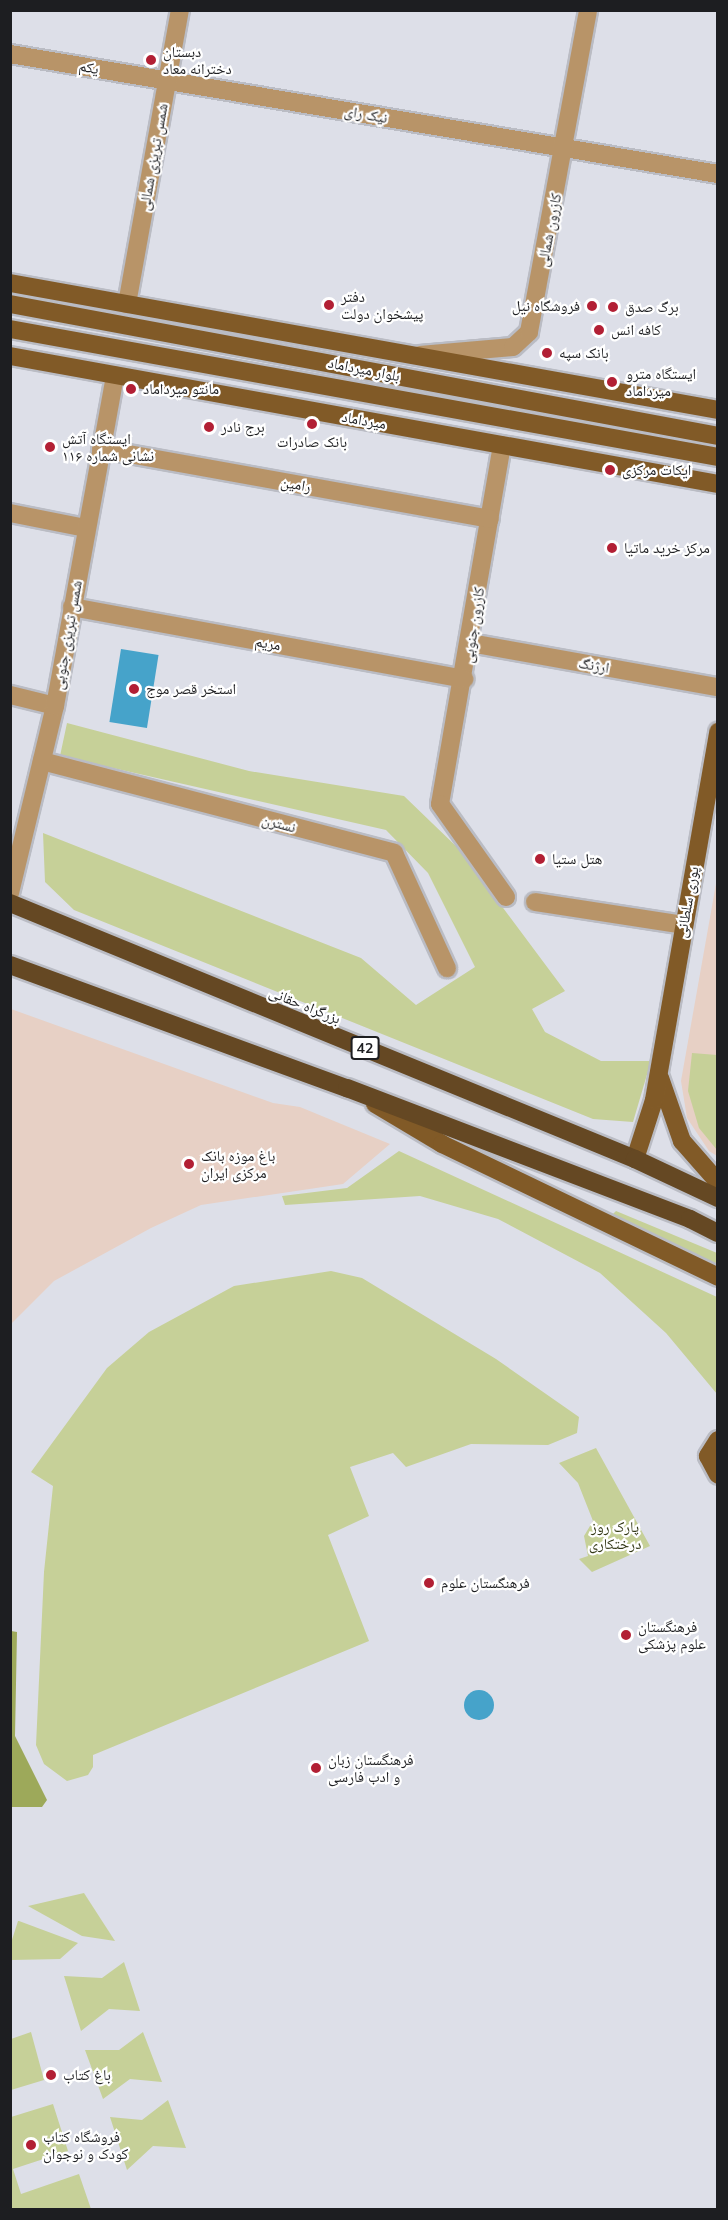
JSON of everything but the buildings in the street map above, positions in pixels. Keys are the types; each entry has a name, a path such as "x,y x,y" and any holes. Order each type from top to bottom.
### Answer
{"highway":[{"name":"بزرگراه حقانی","path":"10,903 635,1159 717,1198"},
{"path":"10,964 347,1088 690,1219 717,1233"}],"main road":[{"path":"10,283 717,410"},
{"name":"بلوار میرداماد","path":"10,304 717,436"},
{"path":"184,335 259,328"},
{"name":"بلوار میرداماد","path":"10,329 717,456"},
{"name":"میرداماد","path":"10,356 717,484"},
{"name":"پوری سلطانی","path":"635,1159 658,1073 717,732"},
{"path":"658,1073 682,1141 717,1182"},
{"path":"347,1088 442,1144 717,1277"},
{"path":"717,1440 708,1456 717,1475"}],"street":[{"name":"شمس تبریزی شمالی","path":"127,304 180,10"},
{"name":"کازرون شمالی","path":"417,356 513,347 523,340 532,320 565,148 588,10"},
{"name":"یکم","path":"10,54 167,81"},
{"name":"نیک رای","path":"167,81 717,174"},
{"name":"شمس تبریزی جنوبی","path":"10,893 55,706 115,375"},
{"name":"کازرون جنوبی","path":"502,445 464,679 440,804 506,897"},
{"name":"رامین","path":"101,449 490,519"},
{"path":"10,513 86,528"},
{"name":"مریم","path":"72,607 464,679"},
{"name":"ارژنگ","path":"470,643 717,687"},
{"path":"10,695 55,706"},
{"name":"نسترن","path":"42,761 394,853 447,968"},
{"path":"535,902 684,925"}],"shaded area":[{"path":"717,878 717,1156 709,1151 687,1118 681,1081"},
{"name":"باغ موزه بانک مرکزی ایران","path":"11,1009 273,1103 300,1107 390,1144 343,1184 201,1205 151,1228 54,1281 11,1324"}],"green space":[{"path":"67,723 249,771 404,796 460,850 565,991 532,1009 545,1032 601,1061 651,1061 633,1122 593,1119 74,910 45,882 43,833 361,958 416,1005 475,967 428,873 386,830 60,756"},
{"path":"692,1053 717,1055 717,1150 699,1128 688,1091"},
{"path":"399,1151 717,1297 717,1394 666,1333 600,1273 498,1219 420,1196 285,1205 282,1196 347,1188"},
{"path":"616,1211 717,1253 717,1264 609,1218"},
{"path":"331,1271 362,1278 496,1359 579,1417 577,1433 548,1445 471,1444 406,1467 393,1453 350,1467 369,1516 328,1535 369,1641 93,1755 93,1767 88,1775 67,1781 44,1764 36,1745 44,1572 53,1486 31,1472 107,1368 149,1332 234,1286"},
{"name":"پارک روز درختکاری","path":"596,1448 650,1546 592,1572 579,1559 588,1556 584,1536 593,1521 578,1483 559,1463"},
{"path":"11,1631 17,1632 15,1736 47,1800 42,1807 11,1807"},
{"path":"84,1893 115,1941 82,1936 28,1906"},
{"path":"18,1921 78,1943 60,1959 11,1960 11,1943"},
{"path":"124,1962 140,2011 109,2009 81,2031 64,1976 102,1978"},
{"path":"31,2032 44,2080 11,2090 11,2039"},
{"path":"143,2032 162,2082 130,2079 103,2099 85,2050 119,2050"},
{"path":"168,2100 186,2148 153,2146 127,2170 110,2117 142,2120"},
{"path":"53,2104 68,2151 13,2169 21,2194 79,2174 91,2209 11,2209 11,2117"}],"water":[{"name":"استخر قصر موج","path":"121,649 159,655 147,728 109,722"},
{"path":"479,1690 490,1694 494,1705 490,1716 479,1720 468,1716 464,1705 468,1694"}],"place":[{"name":"دبستان دخترانه معاد","path":"151,60"},
{"name":"دفتر پیشخوان دولت","path":"329,305"},
{"name":"فروشگاه نیل","path":"592,306"},
{"name":"برگ صدق","path":"613,307"},
{"name":"کافه انس","path":"599,330"},
{"name":"بانک سپه","path":"547,353"},
{"name":"ایستگاه مترو میرداماد","path":"612,382"},
{"name":"مانتو میرداماد","path":"131,389"},
{"name":"بانک صادرات","path":"312,424"},
{"name":"برج نادر","path":"209,427"},
{"name":"ایستگاه آتش نشانی شماره ۱۱۶","path":"50,447"},
{"name":"ایکات مرکزی","path":"610,470"},
{"name":"مرکز خرید ماتیا","path":"612,548"},
{"name":"استخر قصر موج","path":"134,689"},
{"name":"هتل ستیا","path":"540,859"},
{"name":"باغ موزه بانک مرکزی ایران","path":"189,1164"},
{"name":"فرهنگستان علوم","path":"429,1583"},
{"name":"فرهنگستان علوم پزشکی","path":"626,1635"},
{"name":"فرهنگستان زبان و ادب فارسی","path":"316,1768"},
{"name":"باغ کتاب","path":"51,2075"},
{"name":"فروشگاه کتاب کودک و نوجوان","path":"31,2145"}]}
